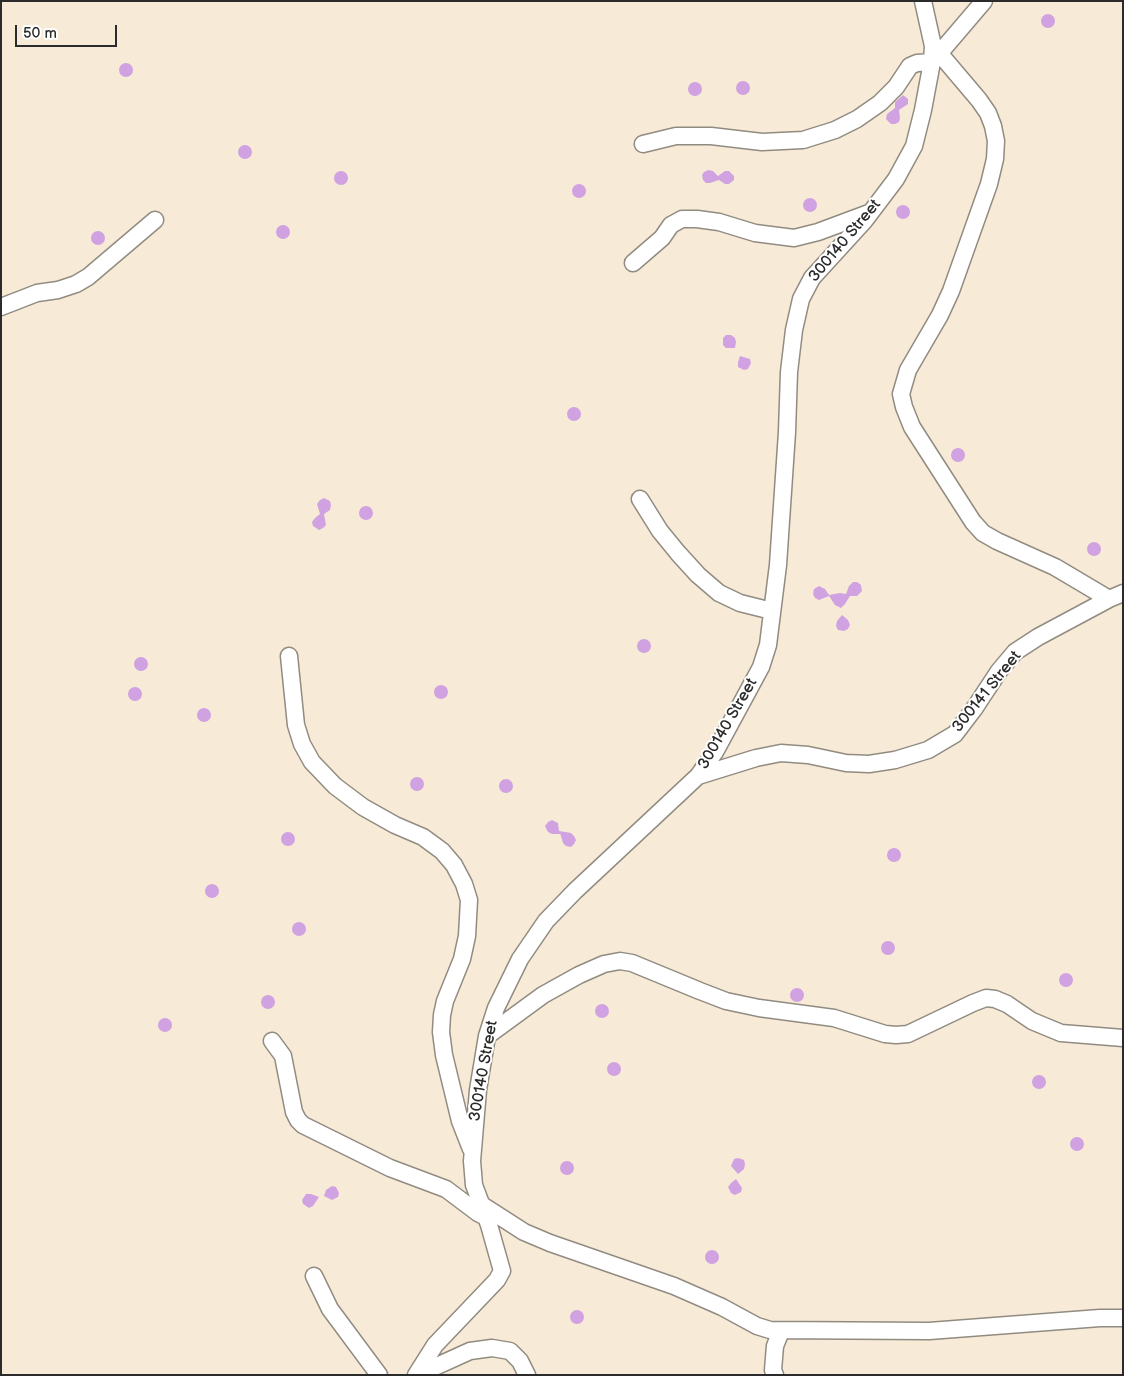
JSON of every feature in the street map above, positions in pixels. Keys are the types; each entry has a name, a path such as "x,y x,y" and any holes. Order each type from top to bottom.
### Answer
{"street":[{"name":"300140 Street","path":"417,1375 436,1345 497,1280 502,1271 474,1185 472,1153 478,1090 487,1036 496,1008 520,959 546,921 575,891 698,776 715,752 761,666 768,646 779,555 789,372 794,330 801,299 812,278 871,212 896,179 914,146 936,58 923,1"},
{"path":"643,144 676,136 711,136 762,142 804,140 835,130 857,119 880,103 896,87 910,66 936,58 984,1"},
{"path":"936,58 979,100 988,113 996,141 995,159 989,184 951,292 908,370 901,394 904,407 912,427 973,522 983,532 997,541 1116,596"},
{"path":"633,263 653,247 671,225 682,218 697,218 719,222 755,234 794,238 818,232 871,212"},
{"path":"1,306 37,293 58,290 76,284 88,277 155,220"},
{"path":"640,499 660,531 678,553 698,575 719,593 740,603 772,611"},
{"name":"300141 Street","path":"698,776 756,758 781,753 808,755 846,763 869,764 895,760 928,750 955,734 1015,652 1038,637 1116,596"},
{"path":"289,656 296,725 302,744 312,762 335,786 363,807 395,825 424,837 442,851 454,865 464,884 469,900 467,936 462,959 445,1001 441,1032 444,1055 460,1121 472,1153"},
{"path":"487,1036 543,995 579,975 604,964 620,961 726,1000 760,1008 834,1018 896,1036 908,1034 986,998 995,999 1007,1004 1032,1021 1061,1033 1123,1038"},
{"path":"272,1041 283,1056 294,1112 303,1125 390,1168 446,1188 478,1213 484,1211 550,1243 674,1286 722,1307 757,1326 781,1331 929,1331 1100,1318 1123,1318"},
{"path":"314,1276 330,1309 379,1375"},
{"path":"775,1375 773,1370 775,1346 781,1331"},
{"path":"417,1375 470,1351 492,1348 510,1352 520,1361 527,1375"}],"building":[{"path":"1048,14 1053,16 1055,21 1053,26 1048,28 1043,26 1041,21 1043,16"},
{"path":"126,63 131,65 133,70 131,75 126,77 121,75 119,70 121,65"},
{"path":"743,81 748,83 750,88 748,93 743,95 738,93 736,88 738,83"},
{"path":"695,82 700,84 702,89 700,94 695,96 690,94 688,89 690,84"},
{"path":"903,95 908,99 908,104 899,110 899,122 891,124 886,119 887,114 895,108 895,102"},
{"path":"245,145 250,147 252,152 250,157 245,159 240,157 238,152 240,147"},
{"path":"708,170 713,171 718,176 725,171 729,171 734,176 734,180 729,184 719,180 706,183 702,175"},
{"path":"341,171 346,173 348,178 346,183 341,185 336,183 334,178 336,173"},
{"path":"579,184 584,186 586,191 584,196 579,198 574,196 572,191 574,186"},
{"path":"810,198 815,200 817,205 815,210 810,212 805,210 803,205 805,200"},
{"path":"903,205 908,207 910,212 908,217 903,219 898,217 896,212 898,207"},
{"path":"283,225 288,227 290,232 288,237 283,239 278,237 276,232 278,227"},
{"path":"98,231 103,233 105,238 103,243 98,245 93,243 91,238 93,233"},
{"path":"726,335 731,335 735,338 735,348 726,348 723,345 723,338"},
{"path":"740,356 750,359 751,363 748,369 744,370 738,367"},
{"path":"574,407 579,409 581,414 579,419 574,421 569,419 567,414 569,409"},
{"path":"958,448 963,450 965,455 963,460 958,462 953,460 951,455 953,450"},
{"path":"324,498 330,501 331,505 330,510 324,514 326,525 319,530 313,526 312,522 320,514 317,504"},
{"path":"366,506 371,508 373,513 371,518 366,520 361,518 359,513 361,508"},
{"path":"1094,542 1099,544 1101,549 1099,554 1094,556 1089,554 1087,549 1089,544"},
{"path":"853,582 861,585 862,591 857,596 850,596 841,608 835,605 829,596 819,600 813,594 814,589 819,586 825,589 829,595 846,594"},
{"path":"842,615 848,620 850,625 844,631 838,630 836,626 837,621"},
{"path":"644,639 649,641 651,646 649,651 644,653 639,651 637,646 639,641"},
{"path":"141,657 146,659 148,664 146,669 141,671 136,669 134,664 136,659"},
{"path":"441,685 446,687 448,692 446,697 441,699 436,697 434,692 436,687"},
{"path":"135,687 140,689 142,694 140,699 135,701 130,699 128,694 130,689"},
{"path":"204,708 209,710 211,715 209,720 204,722 199,720 197,715 199,710"},
{"path":"417,777 422,779 424,784 422,789 417,791 412,789 410,784 412,779"},
{"path":"506,779 511,781 513,786 511,791 506,793 501,791 499,786 501,781"},
{"path":"552,820 558,823 559,831 571,833 574,836 576,840 571,847 563,843 560,833 552,834 548,832 545,826"},
{"path":"288,832 293,834 295,839 293,844 288,846 283,844 281,839 283,834"},
{"path":"894,848 899,850 901,855 899,860 894,862 889,860 887,855 889,850"},
{"path":"212,884 217,886 219,891 217,896 212,898 207,896 205,891 207,886"},
{"path":"299,922 304,924 306,929 304,934 299,936 294,934 292,929 294,924"},
{"path":"888,941 893,943 895,948 893,953 888,955 883,953 881,948 883,943"},
{"path":"1066,973 1071,975 1073,980 1071,985 1066,987 1061,985 1059,980 1061,975"},
{"path":"797,988 802,990 804,995 802,1000 797,1002 792,1000 790,995 792,990"},
{"path":"268,995 273,997 275,1002 273,1007 268,1009 263,1007 261,1002 263,997"},
{"path":"602,1004 607,1006 609,1011 607,1016 602,1018 597,1016 595,1011 597,1006"},
{"path":"165,1018 170,1020 172,1025 170,1030 165,1032 160,1030 158,1025 160,1020"},
{"path":"614,1062 619,1064 621,1069 619,1074 614,1076 609,1074 607,1069 609,1064"},
{"path":"1039,1075 1044,1077 1046,1082 1044,1087 1039,1089 1034,1087 1032,1082 1034,1077"},
{"path":"1077,1137 1082,1139 1084,1144 1082,1149 1077,1151 1072,1149 1070,1144 1072,1139"},
{"path":"734,1159 744,1160 745,1164 744,1169 738,1174 731,1166"},
{"path":"567,1161 572,1163 574,1168 572,1173 567,1175 562,1173 560,1168 562,1163"},
{"path":"736,1179 742,1188 741,1192 735,1195 731,1193 728,1187"},
{"path":"332,1186 336,1187 339,1193 338,1197 332,1200 324,1196 326,1190"},
{"path":"306,1194 319,1197 313,1206 309,1208 303,1204 302,1200"},
{"path":"712,1250 717,1252 719,1257 717,1262 712,1264 707,1262 705,1257 707,1252"},
{"path":"577,1310 582,1312 584,1317 582,1322 577,1324 572,1322 570,1317 572,1312"}]}
